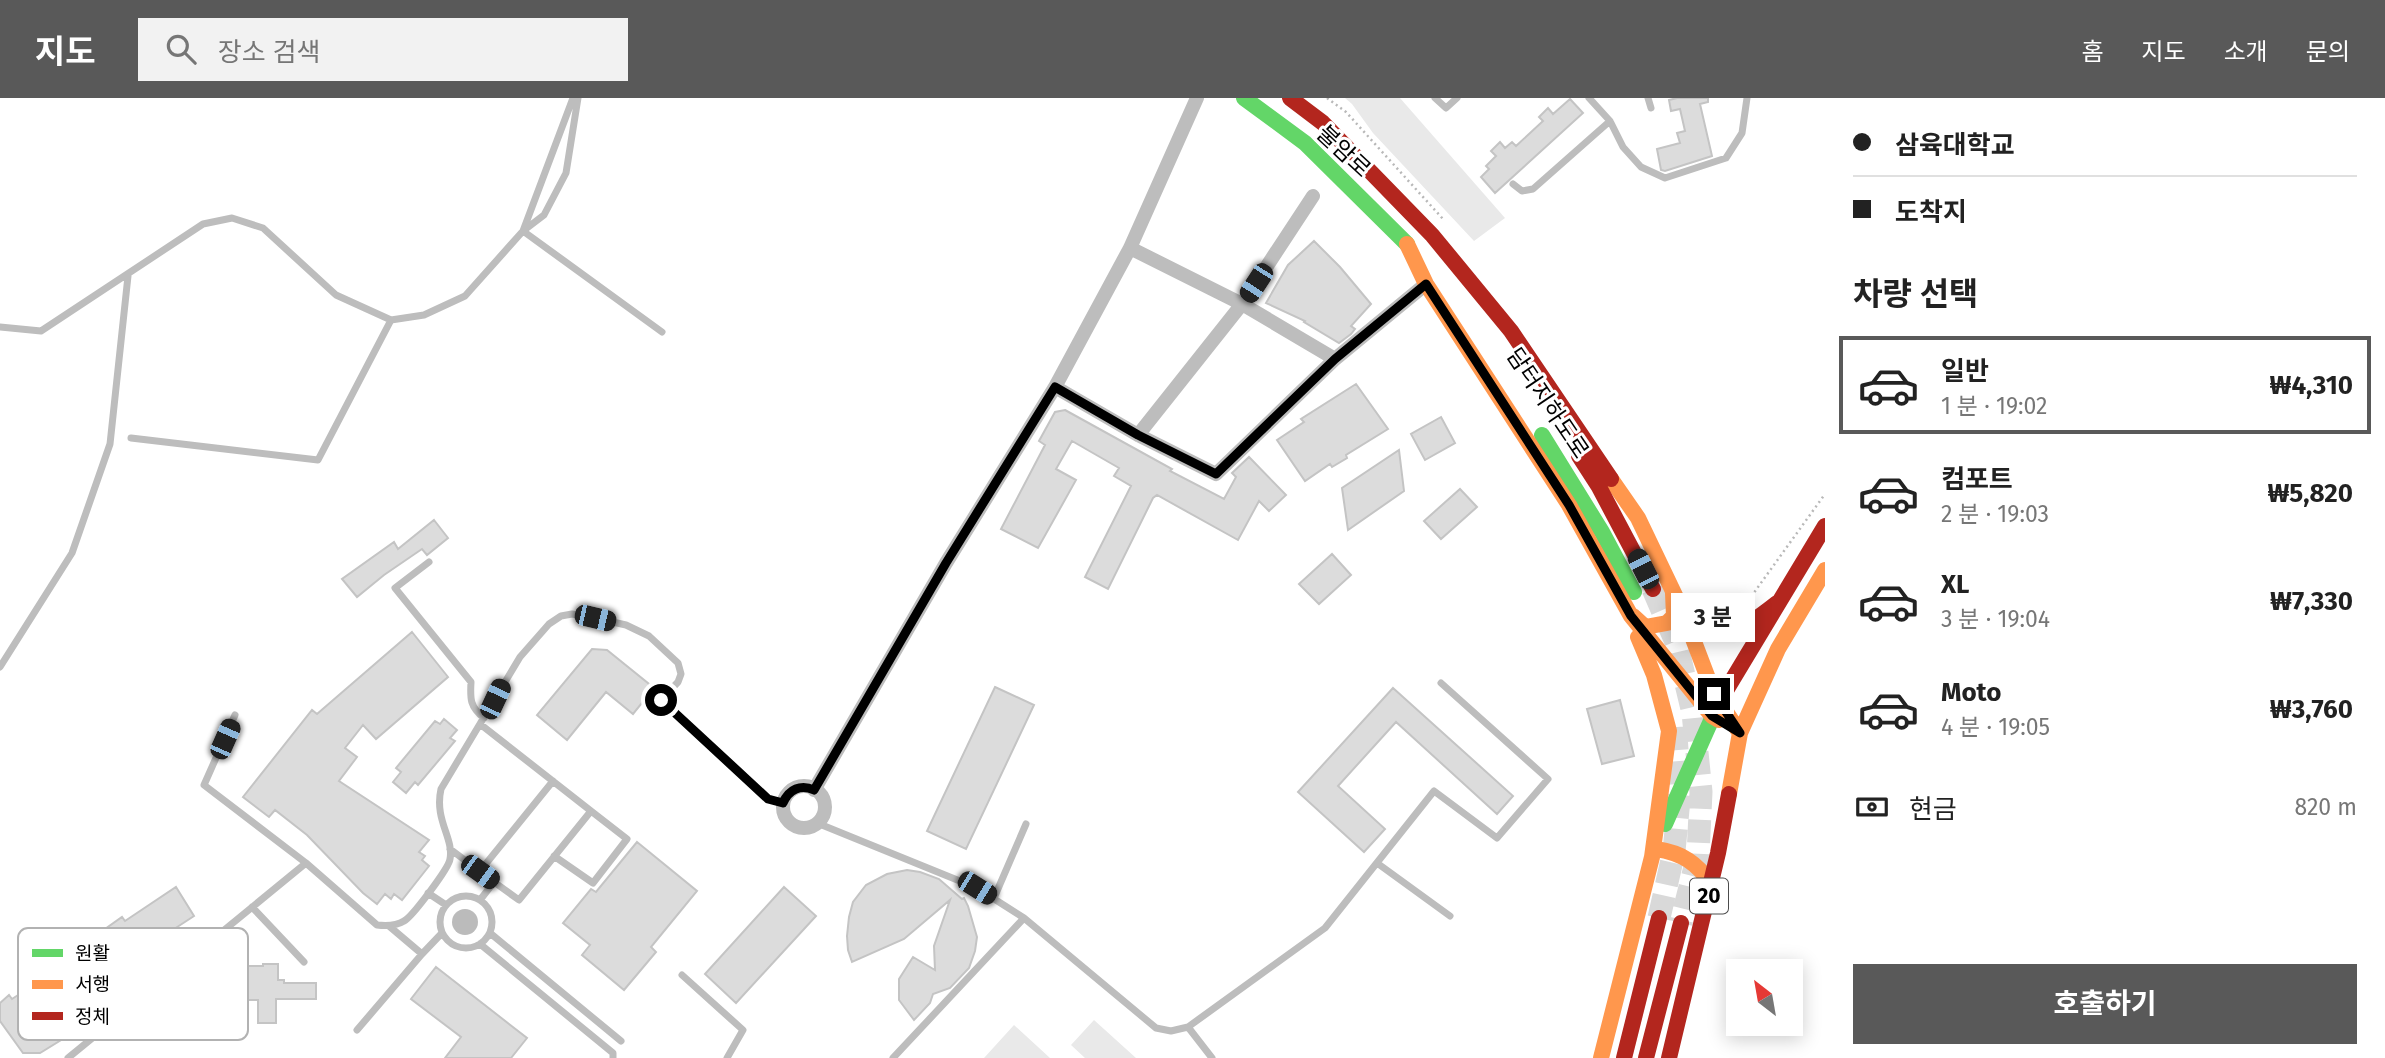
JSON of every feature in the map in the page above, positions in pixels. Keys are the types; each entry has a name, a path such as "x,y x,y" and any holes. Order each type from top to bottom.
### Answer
{"main road":[{"name":"불암로","path":"1244,98 1305,144 1407,244"},
{"name":"불암로","path":"1290,98 1323,123 1432,235"},
{"path":"1432,235 1511,331 1638,518 1672,585 1716,709"},
{"name":"담터지하도로","path":"1432,235 1599,487 1653,589"},
{"path":"1407,244 1426,284 1629,598 1669,731 1654,853"},
{"name":"담터지하도로","path":"1407,244 1444,289 1576,487 1616,555 1629,598"},
{"path":"1601,1058 1654,853 1667,816 1716,709 1825,526"},
{"path":"1629,598 1631,616 1647,637 1740,733 1756,691 1795,616 1825,570"},
{"path":"1629,598 1634,618 1645,627 1662,627 1673,619 1676,610 1672,585"},
{"path":"1682,610 1703,628 1720,632 1753,622 1777,603"},
{"name":"20","path":"1669,1058 1712,884 1740,733"},
{"path":"1654,853 1678,852 1693,859 1712,884"},
{"name":"20","path":"1625,1058 1658,918"},
{"name":"20","path":"1646,1058 1681,923"}],"street":[{"path":"814,790 946,563 1055,387 1130,248 1197,98"},
{"path":"1138,435 1242,304 1313,196"},
{"path":"1130,248 1242,304 1335,359"},
{"path":"1055,387 1138,435 1216,474 1335,359 1426,284"},
{"path":"795,788 814,790 819,794 824,806 821,818 806,828 793,825 785,816 783,803 786,797 795,788"}],"lane":[{"path":"523,231 576,98"},
{"path":"0,327 41,331 203,224 232,218 262,228 336,295 391,320 424,315 465,296 523,231 544,215 566,173 576,98"},
{"path":"1435,98 1446,108 1457,98"},
{"path":"1589,98 1610,121 1623,147 1641,167 1665,178 1726,158 1742,133 1747,98"},
{"path":"1648,98 1651,108"},
{"path":"1513,184 1522,191 1533,189 1610,121"},
{"path":"523,231 662,332"},
{"path":"0,667 72,553 110,444 128,276"},
{"path":"131,438 318,460 391,320"},
{"path":"429,562 395,588 471,681 470,703 473,709 482,721 553,782 627,839 593,883 554,856"},
{"path":"235,715 204,785 306,863 377,925 389,926 405,921 445,871 450,860 450,849 440,818 438,803 441,789 520,657 549,624 561,616 572,614 626,625 649,636 678,663 681,674 678,682 661,700 768,799 783,803"},
{"path":"817,823 977,888 1024,918 1156,1028 1171,1031 1188,1027 1325,928 1434,791 1497,838 1548,779 1441,683"},
{"path":"480,872 553,782"},
{"path":"450,849 519,900 591,811"},
{"path":"994,898 1026,824"},
{"path":"226,928 306,863"},
{"path":"1377,863 1450,916"},
{"path":"480,900 494,881"},
{"path":"428,893 446,905"},
{"path":"465,896 480,900 492,918 490,933 480,944 458,947 442,933 440,918 446,905 451,900 465,896"},
{"path":"252,907 304,962"},
{"path":"893,1058 1024,918"},
{"path":"389,926 422,954"},
{"path":"357,1030 442,933"},
{"path":"490,933 621,1041"},
{"path":"480,944 613,1055"},
{"path":"682,975 743,1030 727,1058"},
{"path":"1188,1027 1212,1058"},
{"path":"68,1058 90,1040"}],"path":[{"path":"1327,98 1346,111 1445,222"},
{"path":"1746,603 1825,494"}],"shaded area":[{"path":"1345,98 1400,98 1505,218 1474,241 1373,133"},
{"path":"465,909 474,913 478,922 474,931 465,935 456,931 452,922 456,913"},
{"path":"1094,1020 1136,1058 1085,1058 1071,1045"},
{"path":"1014,1025 1050,1058 984,1058"}],"building":[{"path":"1708,98 1708,102 1700,104 1712,156 1665,171 1661,170 1657,149 1680,143 1677,133 1685,131 1680,109 1671,111 1669,100"},
{"path":"1570,99 1583,113 1495,193 1481,177 1489,169 1486,166 1496,156 1491,151 1500,142 1505,148 1512,142 1516,146 1543,121 1539,117 1548,108 1553,114"},
{"path":"1314,241 1371,304 1351,326 1355,329 1351,334 1339,343 1305,321 1266,303 1288,265"},
{"path":"1356,384 1388,429 1346,455 1347,458 1332,467 1330,464 1305,481 1277,440 1304,422 1301,419"},
{"path":"1065,410 1224,499 1236,477 1232,473 1249,457 1286,495 1269,511 1259,501 1238,540 1157,495 1153,498 1108,589 1085,577 1131,486 1114,476 1119,468 1072,441 1056,469 1076,480 1038,548 1001,529 1045,445 1039,441 1055,412"},
{"path":"1441,417 1455,443 1425,460 1411,434"},
{"path":"1399,450 1404,491 1348,530 1342,488"},
{"path":"1460,489 1477,507 1441,539 1424,521"},
{"path":"434,520 448,538 427,555 422,549 357,597 342,579 394,542 398,549"},
{"path":"1332,554 1351,575 1319,604 1299,584"},
{"path":"412,632 448,677 376,739 363,725 345,748 357,757 339,781 429,840 419,852 425,856 422,860 429,866 402,900 394,894 391,899 385,894 377,904 307,835 275,810 269,817 243,797 312,710 317,714"},
{"path":"592,649 607,650 654,688 633,714 606,692 567,740 537,715"},
{"path":"995,687 1034,705 966,849 927,831"},
{"path":"1393,688 1513,796 1497,814 1396,722 1338,786 1385,829 1364,852 1298,792"},
{"path":"1620,700 1634,756 1602,764 1587,709"},
{"path":"444,719 457,730 450,738 455,741 418,785 415,782 406,793 393,782 401,772 396,768 435,721 440,724"},
{"path":"637,842 697,891 651,947 656,952 624,990 582,955 590,945 563,923 591,889 596,892"},
{"path":"907,870 939,879 964,898 977,937 969,968 950,988 933,994 930,1003 914,1020 899,1000 899,979 913,957 935,970 934,946 950,900 904,939 852,962 847,936 853,902 866,885 887,874"},
{"path":"176,887 194,916 176,928 106,928 122,917 125,921"},
{"path":"784,887 816,916 736,1003 705,974"},
{"path":"278,964 278,980 284,980 284,983 316,983 316,999 276,999 276,1023 258,1023 258,1000 248,1000 248,966"},
{"path":"436,967 527,1038 511,1058 445,1058 461,1037 411,999"},
{"path":"9,995 12,999 18,995 18,1040 61,1040 40,1053 23,1053 0,1021 0,1003"}],"tunnel":[{"path":"1653,589 1676,642 1693,713 1701,792 1698,855 1681,923"},
{"path":"1659,918 1674,851 1680,789 1675,723"}],"traffic: fast":[{"path":"1244,98 1305,143 1407,244"},
{"path":"1542,435 1602,532 1634,592"},
{"path":"1665,824 1718,705"}],"traffic: slow":[{"path":"1407,244 1426,284 1569,505 1631,616 1712,716 1719,720"},
{"path":"1611,479 1638,518 1682,610 1714,694 1740,733 1729,794"},
{"path":"1740,733 1778,649 1825,570"},
{"path":"1633,616 1645,627 1667,623 1674,616 1673,593"},
{"path":"1601,1058 1652,857 1669,731 1654,675 1638,637"},
{"path":"1656,849 1688,860 1712,884"}],"traffic: jam":[{"path":"1290,98 1323,123 1432,235"},
{"path":"1432,235 1511,331 1611,479"},
{"path":"1579,456 1599,487 1653,589"},
{"path":"1719,702 1825,526"},
{"path":"1684,611 1697,622 1720,631 1742,627 1777,603"},
{"path":"1669,1058 1718,853 1729,794"},
{"path":"1624,1058 1659,918"},
{"path":"1646,1058 1681,923"}],"route":[{"path":"661,700 768,799 783,803 795,788 808,787 814,790 946,563 1055,387 1138,435 1216,474 1335,359 1426,284 1569,505 1631,616 1712,716 1740,733 1714,694"}]}
